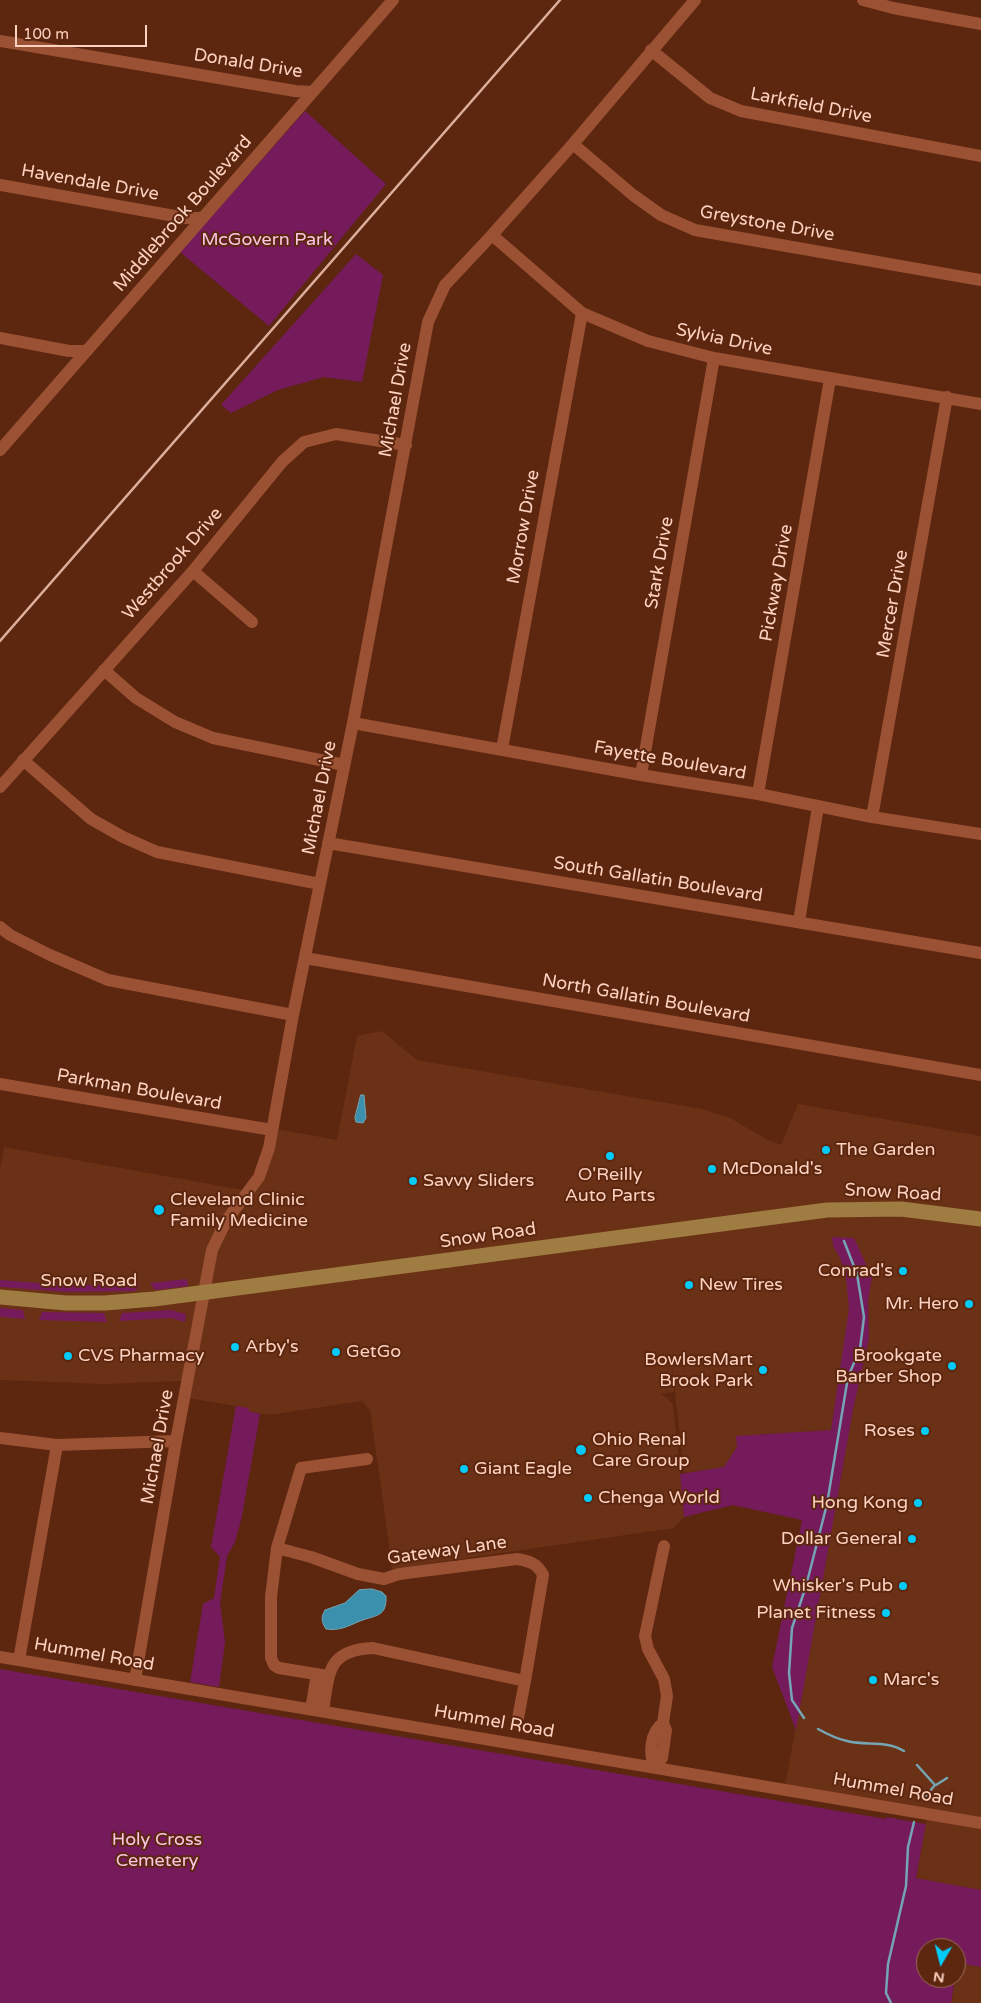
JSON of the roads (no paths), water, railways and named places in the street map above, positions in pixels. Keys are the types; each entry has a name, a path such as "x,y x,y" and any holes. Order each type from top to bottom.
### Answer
{"main road":[{"name":"Snow Road","path":"0,1297 66,1303 105,1303 204,1293 827,1210 901,1209 981,1219"}],"street":[{"name":"Middlebrook Boulevard","path":"0,450 393,0"},
{"name":"Michael Drive","path":"135,1680 176,1441 212,1250 226,1221 259,1177 267,1156 293,1015 353,723 428,322 445,285 572,144 695,0"},
{"path":"864,0 894,4 981,24"},
{"name":"Donald Drive","path":"0,41 295,91 312,92"},
{"name":"Larkfield Drive","path":"651,50 710,98 741,112 981,156"},
{"name":"Greystone Drive","path":"572,144 661,215 695,230 981,280"},
{"name":"Havendale Drive","path":"0,185 186,218 203,218"},
{"name":"Sylvia Drive","path":"492,235 582,313 648,341 714,358 981,404"},
{"name":"Morrow Drive","path":"502,748 582,313"},
{"path":"0,338 69,351 86,352"},
{"name":"Stark Drive","path":"641,775 714,358"},
{"name":"Pickway Drive","path":"758,794 830,379"},
{"name":"Mercer Drive","path":"872,817 947,398"},
{"name":"Westbrook Drive","path":"0,787 193,571 282,462 304,442 336,434 406,445"},
{"path":"193,571 252,622"},
{"path":"104,670 136,698 175,722 213,738 344,765"},
{"name":"Fayette Boulevard","path":"353,723 758,794 872,817 981,834"},
{"path":"23,760 91,819 123,837 156,852 320,884"},
{"path":"799,921 818,807"},
{"name":"South Gallatin Boulevard","path":"328,843 981,953"},
{"path":"0,927 10,935 42,951 108,980 293,1015"},
{"name":"North Gallatin Boulevard","path":"305,958 981,1075"},
{"name":"Parkman Boulevard","path":"0,1084 272,1130"},
{"path":"0,1438 56,1446 176,1441"},
{"path":"19,1660 56,1446"},
{"path":"323,1675 279,1668 274,1665 270,1658 271,1597 277,1548 302,1468 367,1459"},
{"path":"654,1767 650,1756 656,1728 663,1723 667,1704 666,1687 661,1671 648,1649 645,1636 664,1546"},
{"name":"Gateway Lane","path":"277,1548 311,1557 358,1574 384,1579 399,1574 517,1558 532,1562 539,1568 542,1575 518,1718"},
{"path":"317,1710 323,1675 338,1658 358,1649 373,1648 525,1681"},
{"name":"Hummel Road","path":"0,1657 981,1823"}],"water":[{"path":"361,1095 364,1095 366,1118 363,1123 356,1122 355,1118"},
{"path":"372,1589 382,1592 386,1596 385,1608 382,1612 344,1628 326,1629 322,1619 325,1610 345,1603 359,1590"}],"waterway":[{"path":"804,1718 792,1700 789,1673 792,1628 806,1586 827,1504 848,1377 860,1349 864,1317 857,1274 844,1241"},
{"path":"818,1729 843,1740 884,1744 904,1751"},
{"path":"917,1765 935,1785 923,1799"},
{"path":"936,1785 947,1778"},
{"path":"891,2003 886,1993 888,1964 906,1886 908,1847 914,1822"}],"railway":[{"path":"0,641 560,0"}],"place":[{"name":"The Garden","path":"826,1150"},
{"name":"O'Reilly Auto Parts","path":"610,1156"},
{"name":"McDonald's","path":"712,1169"},
{"name":"Savvy Sliders","path":"413,1181"},
{"name":"Cleveland Clinic Family Medicine","path":"159,1210"},
{"name":"Conrad's","path":"903,1271"},
{"name":"New Tires","path":"689,1285"},
{"name":"Mr. Hero","path":"969,1304"},
{"name":"Arby's","path":"235,1347"},
{"name":"GetGo","path":"336,1352"},
{"name":"CVS Pharmacy","path":"68,1356"},
{"name":"Brookgate Barber Shop","path":"952,1366"},
{"name":"BowlersMart Brook Park","path":"763,1370"},
{"name":"Roses","path":"925,1431"},
{"name":"Ohio Renal Care Group","path":"581,1450"},
{"name":"Giant Eagle","path":"464,1469"},
{"name":"Chenga World","path":"588,1498"},
{"name":"Hong Kong","path":"918,1503"},
{"name":"Dollar General","path":"912,1539"},
{"name":"Whisker's Pub","path":"903,1586"},
{"name":"Planet Fitness","path":"886,1613"},
{"name":"Marc's","path":"873,1680"}],"park label":[{"name":"McGovern Park","path":"267,240"},
{"name":"Holy Cross Cemetery","path":"157,1850"}]}
